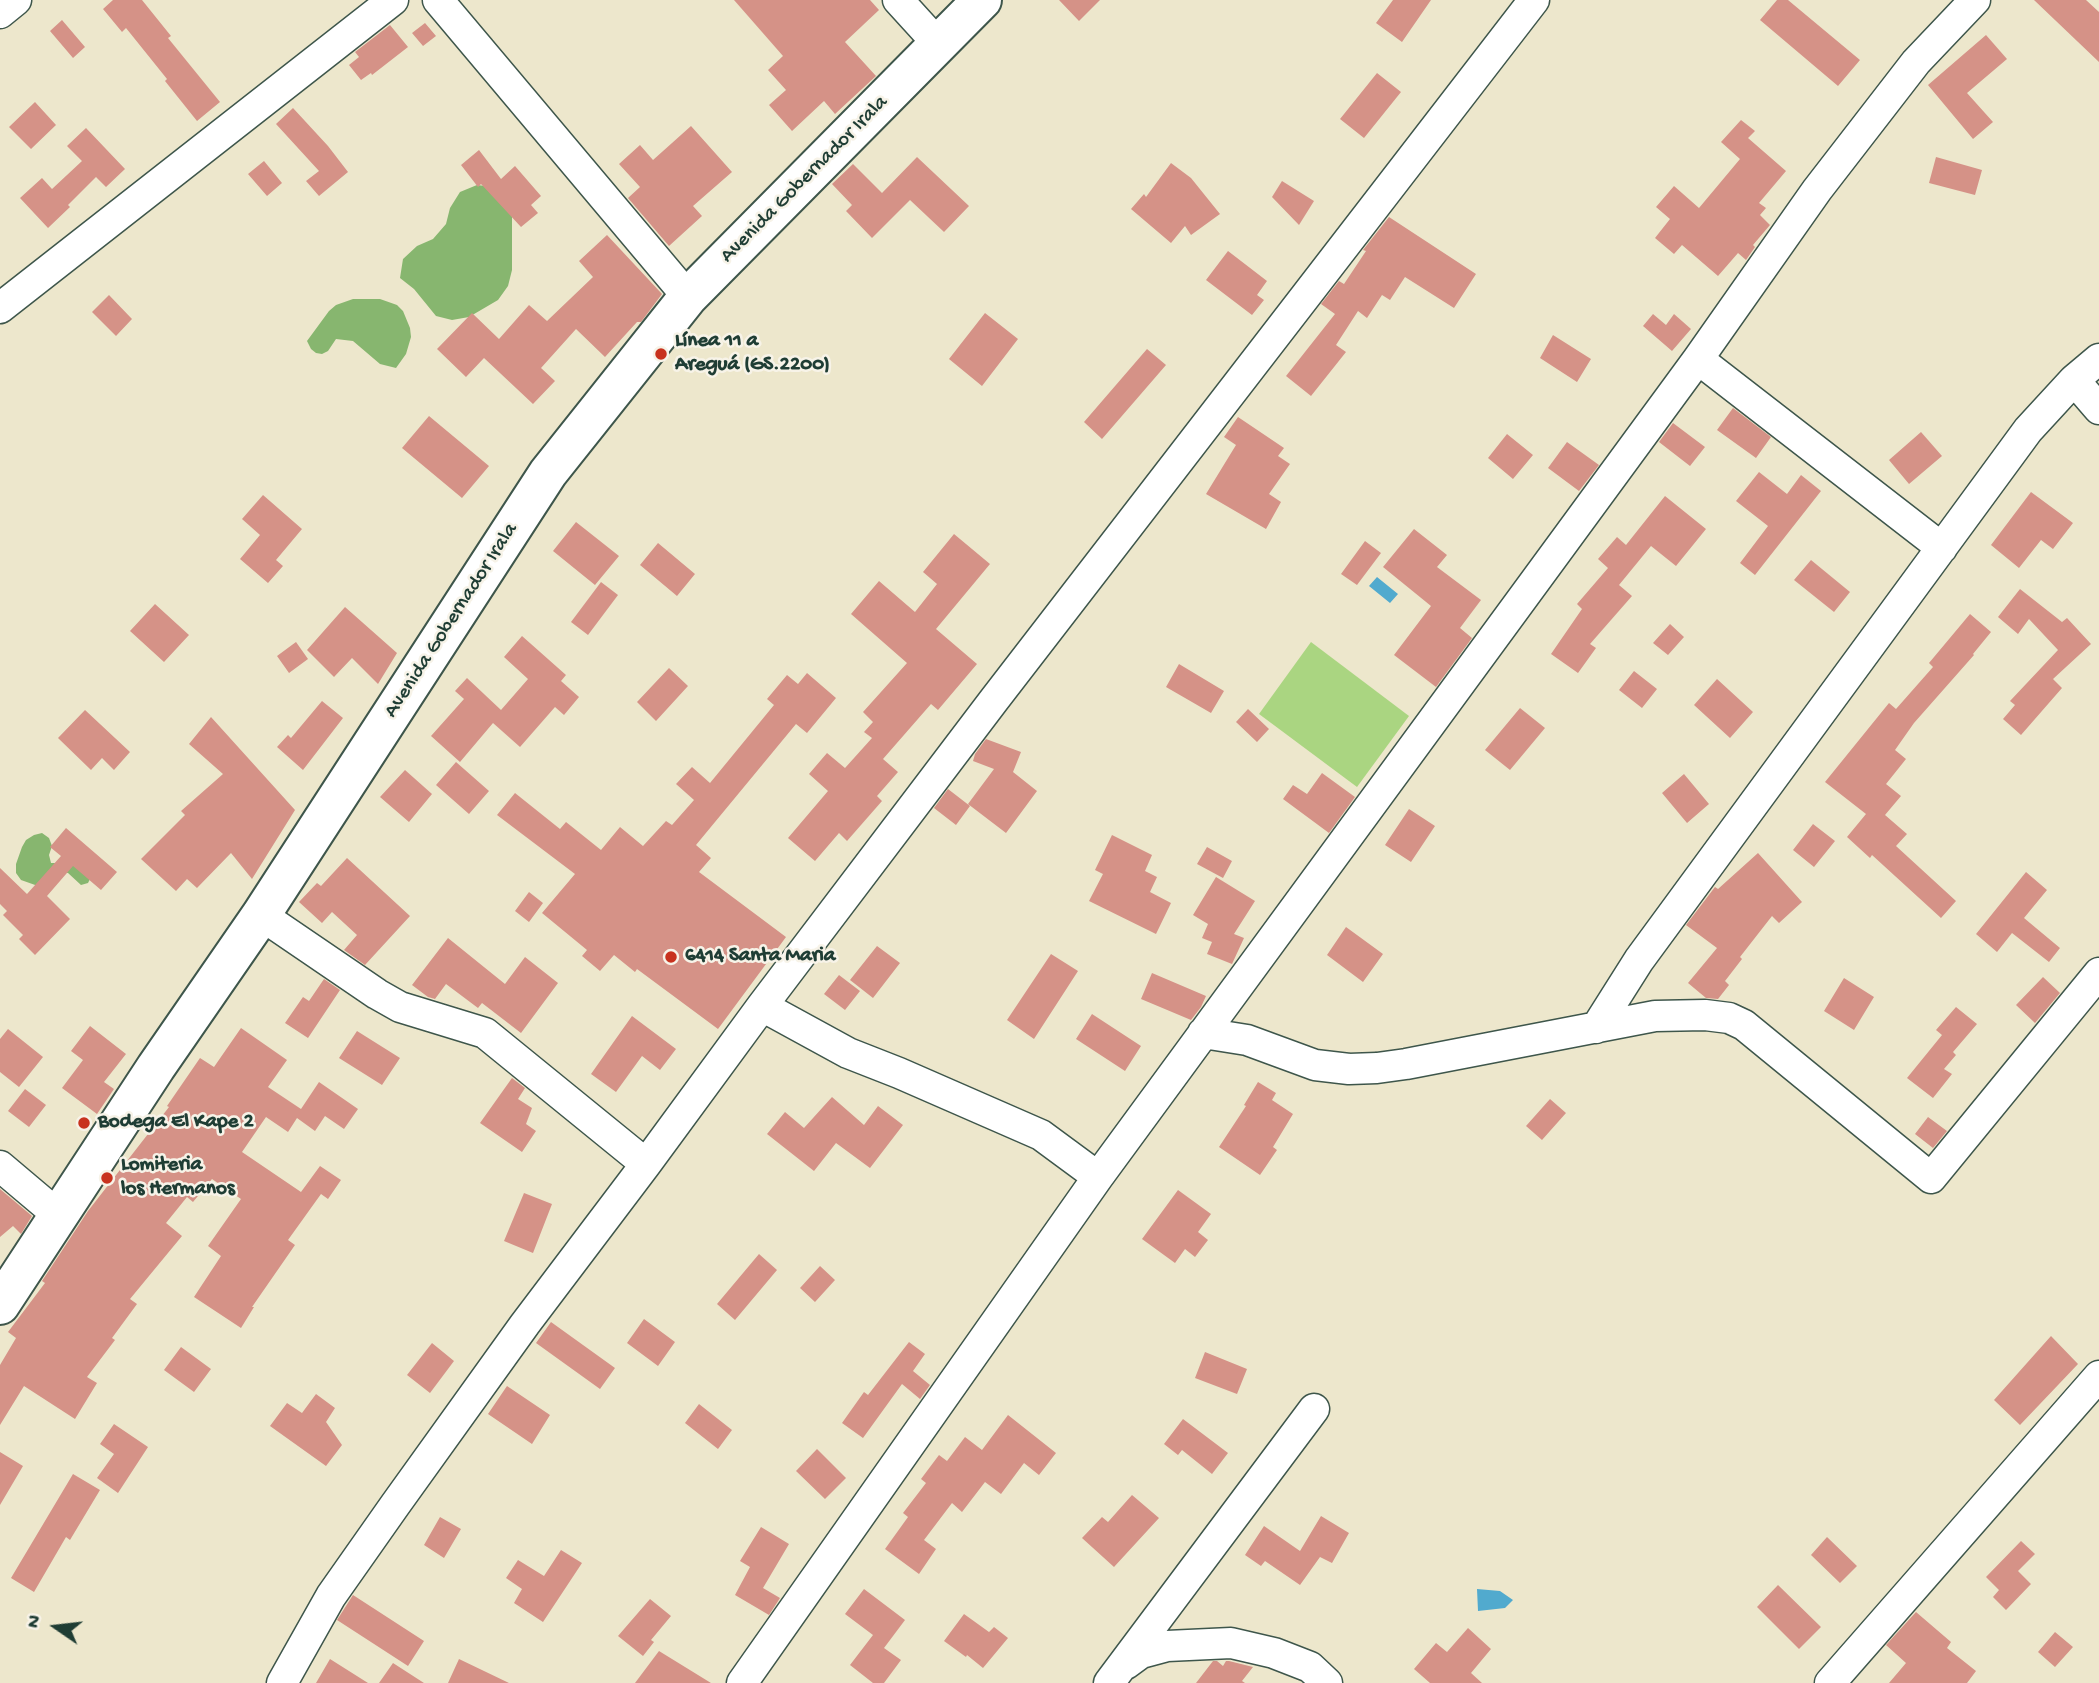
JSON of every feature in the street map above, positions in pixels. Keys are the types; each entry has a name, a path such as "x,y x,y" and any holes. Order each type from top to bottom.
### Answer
{"main road":[{"name":"Avenida Gobernador Irala","path":"0,1305 156,1067 261,915 548,473 688,297 982,0"}],"street":[{"path":"0,13 16,0"},
{"path":"0,308 393,0"},
{"path":"438,0 688,297"},
{"path":"898,0 939,45"},
{"path":"282,1683 331,1597 387,1517 525,1324 761,1006 993,700 1534,0"},
{"path":"742,1683 1098,1177 1698,359 1817,190 1916,62 1975,0"},
{"path":"1698,359 1942,548"},
{"path":"1596,1028 1639,960 2028,430 2074,380 2099,359"},
{"path":"2074,380 2099,409"},
{"path":"261,915 400,1007 485,1033 646,1164"},
{"path":"1203,1033 1247,1040 1315,1065 1349,1069 1406,1064 1655,1016 1704,1015 1730,1018 1744,1025 1931,1178 2099,974"},
{"path":"761,1006 848,1053 1041,1135 1098,1177"},
{"path":"0,1166 58,1215"},
{"path":"1830,1683 2099,1376"},
{"path":"1114,1676 1314,1409"},
{"path":"1114,1676 1142,1653 1167,1646 1231,1643 1274,1653 1310,1667 1327,1683"}],"green space":[{"path":"477,185 494,187 512,216 512,270 508,286 498,300 469,317 452,320 436,316 414,289 400,278 403,259 417,246 433,239 446,224 450,208 460,192"},
{"path":"353,299 380,299 397,305 403,311 411,337 406,354 396,368 380,364 353,341 336,339 328,351 322,354 311,349 307,341 329,311 336,305"},
{"path":"1311,642 1409,716 1357,787 1259,714"},
{"path":"42,833 49,838 52,846 49,855 51,863 60,863 67,858 92,875 88,883 81,885 68,873 59,872 38,886 21,880 16,873 16,864 22,847 26,840"}],"water":[{"path":"1377,577 1398,594 1390,603 1369,586"},
{"path":"1477,1589 1500,1591 1513,1600 1505,1608 1478,1611"}],"building":[{"path":"113,0 142,0 171,36 168,38 220,102 197,121 126,28 122,32 103,9"},
{"path":"734,0 870,0 879,10 845,42 876,76 835,114 824,101 792,131 769,105 786,90 768,70 783,56"},
{"path":"1059,0 1100,0 1079,21"},
{"path":"1393,0 1431,0 1402,42 1376,23"},
{"path":"1777,0 1788,0 1860,60 1838,86 1760,20"},
{"path":"2034,0 2086,0 2099,12 2099,62"},
{"path":"62,20 85,47 73,58 50,31"},
{"path":"425,23 436,36 423,46 412,33"},
{"path":"390,25 408,47 372,75 371,73 361,80 349,65 359,57 355,52"},
{"path":"1986,35 2007,59 1967,93 1993,122 1973,139 1928,85"},
{"path":"1377,73 1401,92 1364,138 1340,119"},
{"path":"35,102 56,125 31,149 9,127"},
{"path":"293,108 348,172 319,196 306,181 319,171 276,124"},
{"path":"1741,120 1755,131 1748,138 1786,171 1759,203 1766,208 1760,215 1770,225 1753,245 1755,247 1746,260 1738,253 1718,276 1682,245 1674,254 1655,238 1670,219 1656,207 1674,186 1699,208 1740,159 1721,142"},
{"path":"691,126 732,172 693,206 702,216 669,246 628,198 640,187 619,164 640,145 653,160"},
{"path":"86,128 125,169 106,187 96,177 48,228 20,198 42,178 52,189 82,161 67,146"},
{"path":"479,150 501,179 515,166 541,196 531,205 538,213 521,227 481,184 478,187 461,165"},
{"path":"917,157 969,206 944,232 910,200 872,238 846,211 852,205 832,184 853,164 882,193"},
{"path":"1936,157 1982,170 1975,195 1929,183"},
{"path":"264,161 282,183 267,196 248,174"},
{"path":"1171,163 1191,178 1220,214 1191,235 1185,226 1171,243 1131,209 1144,194 1146,197"},
{"path":"1282,181 1314,201 1299,225 1272,197"},
{"path":"1389,217 1476,274 1454,308 1405,277 1390,300 1382,295 1367,318 1358,311 1336,345 1346,352 1311,396 1286,376 1335,314 1321,304 1339,281 1344,284 1366,251 1363,250"},
{"path":"607,235 662,294 641,322 637,322 605,357 576,329 541,368 555,381 533,404 484,358 466,377 437,349 472,313 499,339 529,305 547,321 593,277 579,261"},
{"path":"1228,251 1267,281 1257,295 1264,300 1252,315 1206,280"},
{"path":"109,295 132,319 116,336 92,312"},
{"path":"985,313 1018,339 982,386 949,359"},
{"path":"1653,314 1666,325 1674,314 1691,329 1672,351 1643,326"},
{"path":"1553,335 1591,359 1577,382 1540,358"},
{"path":"1147,349 1166,365 1102,439 1084,422"},
{"path":"1733,408 1771,437 1756,458 1717,430"},
{"path":"429,416 489,466 462,498 402,448"},
{"path":"1238,417 1284,448 1278,456 1290,464 1269,494 1281,502 1266,529 1206,494 1236,445 1224,437"},
{"path":"1673,423 1705,447 1690,466 1659,442"},
{"path":"1921,432 1942,456 1909,484 1889,460"},
{"path":"1507,434 1533,455 1513,479 1488,458"},
{"path":"1567,442 1599,465 1579,491 1548,468"},
{"path":"1759,472 1787,494 1801,475 1821,491 1755,575 1740,563 1768,526 1736,501"},
{"path":"2031,492 2073,523 2053,549 2041,540 2019,568 1991,545"},
{"path":"263,495 302,529 276,560 283,566 268,583 240,559 260,535 242,519"},
{"path":"1665,496 1706,529 1676,566 1651,546 1619,585 1632,596 1590,644 1596,648 1578,673 1551,654 1582,609 1577,604 1608,568 1598,559 1617,537 1626,545"},
{"path":"576,522 619,556 595,585 553,551"},
{"path":"1414,529 1447,555 1437,567 1481,600 1460,628 1472,638 1436,687 1394,655 1431,606 1383,567"},
{"path":"954,534 990,564 936,629 977,664 938,710 931,704 883,759 898,772 877,796 882,801 847,841 839,833 815,861 788,838 828,791 809,774 827,753 845,768 872,738 864,732 873,722 863,712 907,663 851,614 879,581 915,612 937,584 923,572"},
{"path":"1365,541 1381,553 1357,585 1341,574"},
{"path":"658,543 695,574 677,596 640,565"},
{"path":"1811,560 1850,592 1834,612 1794,580"},
{"path":"601,582 618,595 588,635 571,622"},
{"path":"2020,589 2062,622 2067,618 2091,644 2053,679 2062,688 2021,735 2003,719 2015,705 2010,701 2058,650 2029,619 2018,634 1998,617"},
{"path":"155,604 189,635 164,662 130,631"},
{"path":"345,607 397,653 378,684 352,658 334,677 307,650"},
{"path":"1970,614 1991,632 1914,723 1895,750 1906,759 1886,784 1901,796 1885,815 1907,834 1896,846 1956,901 1941,918 1872,855 1870,858 1847,837 1866,814 1825,782 1889,703 1896,709 1933,667 1929,663"},
{"path":"1670,624 1684,637 1668,655 1653,643"},
{"path":"522,636 566,675 561,681 579,697 564,715 555,707 520,747 493,723 460,762 431,736 464,699 455,691 467,678 501,710 528,679 504,657"},
{"path":"296,642 308,659 289,673 277,656"},
{"path":"1179,664 1224,691 1211,713 1166,687"},
{"path":"669,668 688,686 656,721 637,702"},
{"path":"1634,671 1657,689 1642,708 1619,690"},
{"path":"807,673 836,698 807,733 796,724 696,845 711,858 699,872 786,937 718,1029 614,955 600,971 582,956 587,950 542,913 575,874 497,815 515,793 560,829 566,822 601,850 620,827 643,846 666,821 672,825 694,800 676,784 692,767 710,783 774,705 767,699 787,675 798,684"},
{"path":"1717,679 1753,712 1730,738 1694,705"},
{"path":"322,701 343,718 303,770 277,747 288,735 291,738"},
{"path":"1520,708 1545,728 1510,770 1485,750"},
{"path":"1248,709 1269,729 1257,742 1236,722"},
{"path":"85,710 130,752 114,770 102,758 91,770 58,738"},
{"path":"211,717 295,810 252,879 231,853 197,888 187,879 176,891 141,859 185,815 181,811 223,774 189,744"},
{"path":"986,739 1021,752 1013,772 1037,791 1006,833 968,804 994,769 973,761"},
{"path":"456,762 489,791 469,814 436,785"},
{"path":"405,770 432,794 409,822 380,797"},
{"path":"1322,773 1355,797 1329,833 1283,799 1293,785 1307,794"},
{"path":"1684,774 1709,804 1687,823 1662,793"},
{"path":"948,789 970,806 956,825 934,808"},
{"path":"1409,809 1435,826 1411,862 1385,845"},
{"path":"1813,824 1835,841 1814,867 1793,850"},
{"path":"66,828 117,872 101,890 73,866 47,896 70,919 35,955 19,939 23,935 3,915 7,911 0,904 0,868 27,894 61,856 50,847"},
{"path":"1112,835 1152,855 1145,871 1157,877 1150,892 1171,903 1156,934 1089,901 1103,874 1095,870"},
{"path":"1207,847 1232,861 1223,878 1197,864"},
{"path":"1758,853 1802,902 1779,923 1772,916 1740,957 1742,959 1725,981 1729,985 1718,999 1706,998 1688,983 1717,948 1686,925 1715,887 1718,889"},
{"path":"347,858 410,916 365,965 344,950 357,935 332,912 322,923 299,902 317,883 321,886"},
{"path":"2026,872 2047,890 2024,918 2060,948 2049,962 2012,933 1997,952 1976,934"},
{"path":"1216,877 1255,901 1234,934 1244,938 1232,964 1207,954 1212,942 1202,938 1208,924 1193,915"},
{"path":"529,892 543,903 529,922 515,911"},
{"path":"1346,927 1383,954 1363,982 1327,955"},
{"path":"448,938 505,984 525,957 558,983 521,1033 482,1003 478,1008 446,984 435,999 412,985"},
{"path":"877,946 900,963 873,998 850,980"},
{"path":"1051,954 1078,971 1034,1039 1007,1020"},
{"path":"1152,973 1206,996 1191,1020 1141,999"},
{"path":"839,975 860,991 845,1010 824,994"},
{"path":"2043,977 2060,993 2035,1023 2016,1005"},
{"path":"1844,978 1874,997 1854,1030 1824,1011"},
{"path":"324,979 340,990 308,1038 285,1023 303,997 309,1001"},
{"path":"1956,1007 1977,1024 1953,1052 1956,1055 1944,1069 1952,1074 1933,1098 1907,1078 1942,1035 1936,1030"},
{"path":"1092,1014 1141,1046 1125,1071 1076,1039"},
{"path":"632,1016 676,1049 660,1070 642,1056 616,1092 591,1074"},
{"path":"90,1026 126,1054 104,1082 114,1089 97,1114 62,1088 83,1060 71,1051"},
{"path":"241,1028 287,1060 268,1087 301,1109 319,1082 358,1109 344,1129 325,1116 315,1131 297,1118 288,1132 266,1117 242,1152 301,1192 320,1166 341,1180 328,1199 321,1194 288,1240 295,1245 252,1307 241,1328 194,1297 221,1256 208,1246 241,1199 212,1179 193,1202 187,1197 166,1223 182,1236 130,1299 137,1304 112,1338 115,1340 87,1377 97,1383 75,1419 24,1386 0,1425 0,1365 16,1338 8,1332 45,1283 42,1281 88,1211 169,1107 167,1106 200,1058 214,1067"},
{"path":"8,1029 43,1057 19,1087 0,1072 0,1039"},
{"path":"357,1031 400,1058 382,1085 339,1058"},
{"path":"512,1078 525,1088 518,1099 532,1108 526,1124 536,1131 522,1152 480,1123"},
{"path":"1258,1082 1276,1093 1272,1100 1293,1114 1273,1147 1277,1150 1260,1175 1219,1147"},
{"path":"25,1089 46,1105 29,1127 8,1111"},
{"path":"832,1097 864,1125 878,1106 903,1125 870,1168 836,1143 814,1171 767,1134 785,1112 804,1128"},
{"path":"1550,1099 1566,1113 1542,1140 1526,1126"},
{"path":"1928,1117 1947,1131 1933,1148 1915,1134"},
{"path":"0,1189 32,1216 21,1234 13,1226 0,1237"},
{"path":"1178,1190 1211,1214 1198,1232 1208,1240 1195,1257 1185,1249 1175,1263 1142,1239"},
{"path":"524,1193 552,1204 533,1253 504,1241"},
{"path":"759,1254 777,1270 735,1320 717,1304"},
{"path":"820,1266 835,1280 815,1302 800,1288"},
{"path":"644,1319 675,1342 658,1366 627,1343"},
{"path":"551,1322 615,1368 600,1389 536,1343"},
{"path":"2051,1336 2078,1364 2020,1425 1994,1400"},
{"path":"909,1342 925,1354 913,1371 930,1385 920,1399 902,1384 863,1438 842,1423 864,1392 868,1395"},
{"path":"432,1343 454,1361 430,1393 407,1375"},
{"path":"181,1347 211,1369 194,1392 164,1370"},
{"path":"1205,1352 1247,1369 1237,1394 1195,1378"},
{"path":"507,1386 550,1415 532,1444 488,1414"},
{"path":"316,1394 335,1408 326,1422 342,1445 326,1466 270,1426 287,1403 302,1413"},
{"path":"699,1404 732,1430 718,1449 685,1423"},
{"path":"1008,1415 1056,1453 1039,1475 1024,1463 1001,1494 985,1482 962,1512 952,1503 924,1540 936,1549 919,1574 885,1549 908,1517 903,1513 926,1483 921,1479 939,1455 947,1461 965,1437 982,1450"},
{"path":"1183,1419 1228,1453 1212,1474 1182,1450 1178,1455 1164,1444"},
{"path":"114,1424 148,1447 118,1493 97,1478 114,1454 100,1444"},
{"path":"817,1449 846,1478 825,1499 796,1471"},
{"path":"0,1452 23,1466 0,1505"},
{"path":"73,1474 100,1490 70,1540 66,1537 34,1592 11,1578"},
{"path":"1132,1495 1159,1518 1114,1567 1082,1538 1102,1517 1108,1522"},
{"path":"1321,1516 1349,1533 1332,1563 1320,1557 1300,1585 1265,1561 1261,1566 1245,1555 1264,1526 1300,1551"},
{"path":"440,1517 461,1529 444,1558 424,1545"},
{"path":"761,1527 789,1544 763,1588 780,1598 769,1615 735,1595 750,1567 740,1561"},
{"path":"1827,1537 1857,1566 1840,1583 1811,1555"},
{"path":"2021,1541 2035,1554 2018,1571 2031,1584 2006,1610 1993,1597 1999,1590 1986,1577"},
{"path":"561,1550 582,1563 543,1622 514,1603 522,1589 506,1578 518,1560 544,1576"},
{"path":"1778,1585 1821,1627 1799,1649 1757,1607"},
{"path":"864,1589 905,1620 884,1648 901,1660 884,1683 873,1683 850,1665 873,1635 845,1614"},
{"path":"353,1595 424,1641 408,1666 337,1620"},
{"path":"650,1599 671,1616 651,1640 654,1642 643,1656 618,1636"},
{"path":"1916,1612 1951,1642 1947,1648 1976,1671 1967,1683 1889,1683 1906,1663 1886,1645"},
{"path":"964,1614 989,1632 994,1627 1008,1638 983,1668 944,1641"},
{"path":"1468,1628 1491,1649 1471,1673 1482,1683 1430,1683 1414,1669 1436,1643 1447,1652"},
{"path":"2055,1632 2073,1647 2055,1667 2038,1652"},
{"path":"659,1651 711,1683 635,1683"},
{"path":"330,1659 368,1683 316,1683"},
{"path":"459,1659 509,1683 448,1683"},
{"path":"1213,1661 1223,1666 1229,1661 1253,1667 1242,1681 1245,1683 1196,1683"},
{"path":"393,1663 424,1683 379,1683"}],"place":[{"name":"Línea 11 a Areguá (GS.2200)","path":"661,354"},
{"name":"6414 Santa Maria","path":"671,957"},
{"name":"Bodega El Kape 2","path":"84,1123"},
{"name":"Lomiteria los Hermanos","path":"107,1178"}]}
